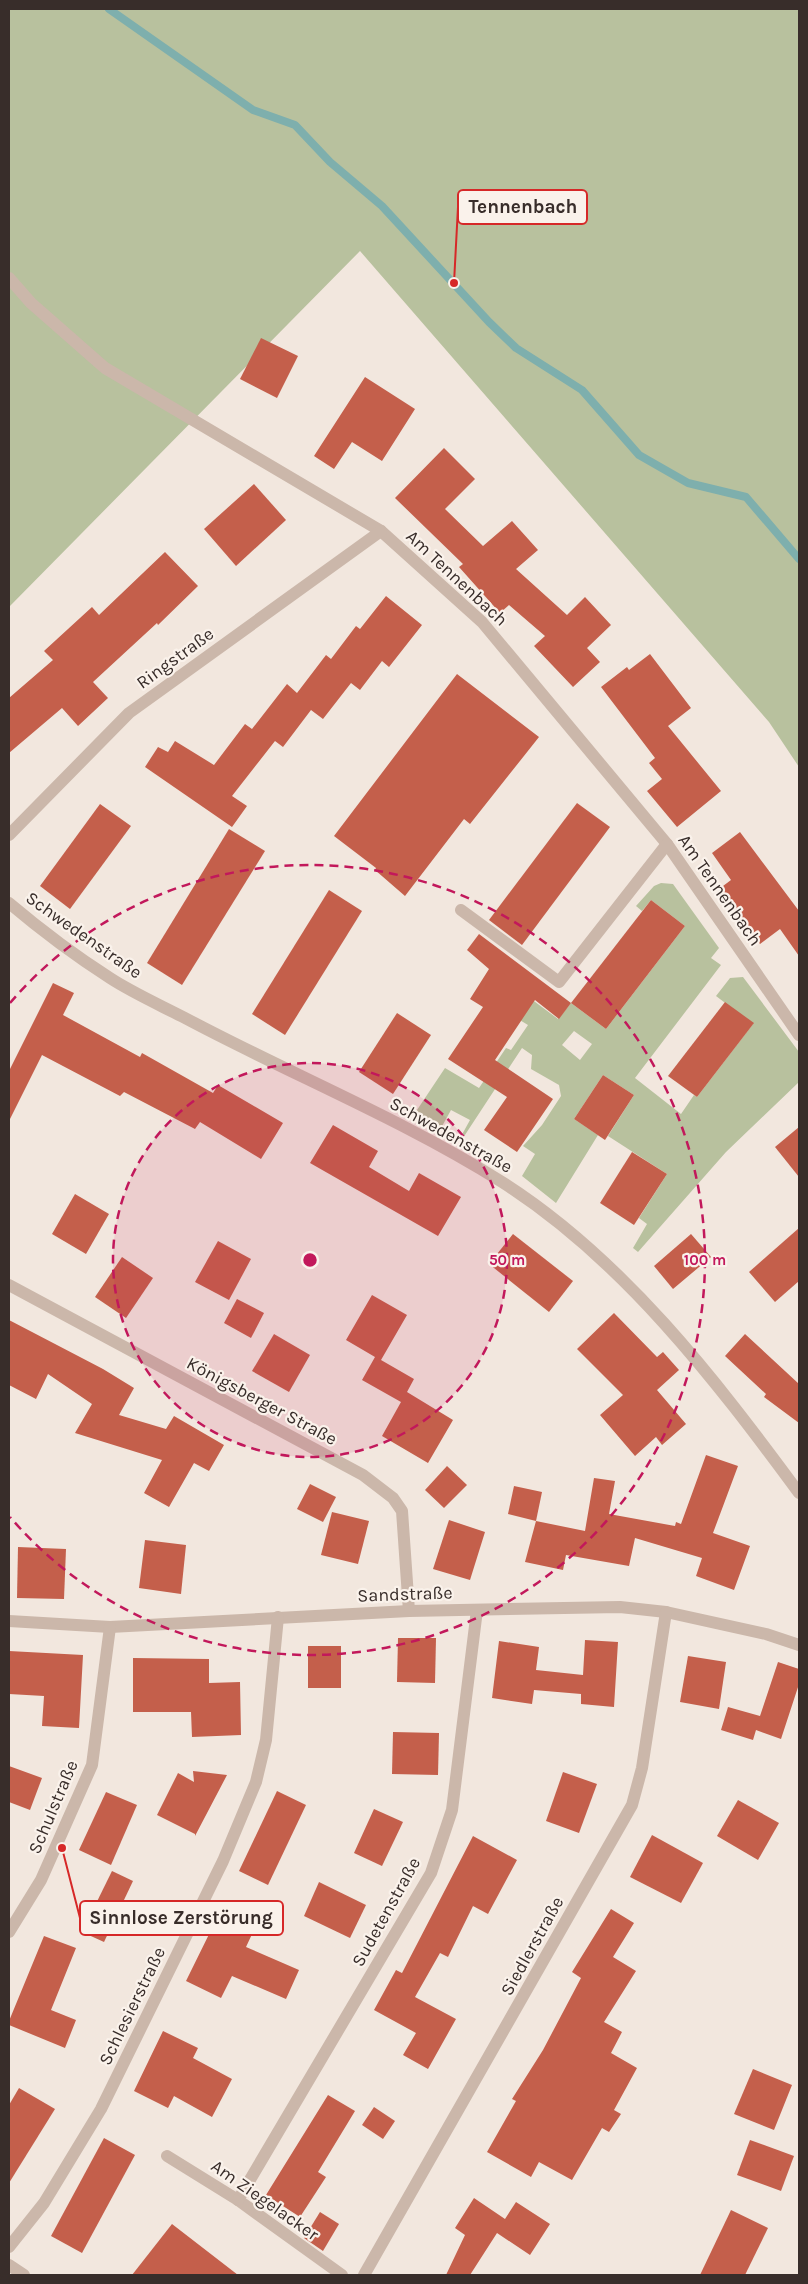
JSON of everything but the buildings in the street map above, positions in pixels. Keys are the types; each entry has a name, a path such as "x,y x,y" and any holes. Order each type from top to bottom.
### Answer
{"street":[{"name":"Am Tennenbach","path":"9,278 31,304 105,368 381,531 482,622 667,844 799,1035"},
{"name":"Ringstraße","path":"9,835 129,713 381,531"},
{"path":"461,910 559,982 667,844"},
{"name":"Schwedenstraße","path":"9,903 54,940 111,979 223,1038 460,1157 504,1183 558,1223 629,1285 732,1401 799,1493"},
{"name":"Königsberger Straße","path":"9,1285 363,1474 383,1489 399,1506 402,1512 409,1611"},
{"name":"Sandstraße","path":"9,1621 110,1627 409,1611 620,1607 666,1612 766,1634 799,1645"},
{"name":"Sudetenstraße","path":"238,2200 431,1873 452,1810 477,1610"},
{"name":"Siedlerstraße","path":"364,2275 632,1804 642,1768 666,1612"},
{"name":"Schlesierstraße","path":"9,2247 44,2203 101,2109 223,1861 256,1782 266,1740 278,1617"},
{"name":"Schulstraße","path":"9,1932 41,1880 92,1765 110,1627"},
{"name":"Am Ziegelacker","path":"167,2156 238,2200 342,2275"},
{"path":"9,2265 24,2275"}],"green space":[{"path":"9,9 799,9 799,767 769,722 360,251 9,607"},
{"path":"661,883 673,884 719,948 711,958 721,965 635,1078 681,1114 694,1095 697,1097 753,1024 716,996 730,978 743,977 799,1052 799,1082 726,1152 638,1252 633,1248 647,1224 639,1218 667,1174 608,1136 634,1095 603,1075 574,1119 598,1135 556,1203 522,1176 535,1154 523,1146 542,1125 561,1096 559,1085 531,1069 532,1055 522,1048 461,1141 459,1140 470,1120 451,1110 440,1130 413,1116 445,1068 479,1088 506,1048 511,1050 528,1025 498,1007 507,981 558,1019 571,1003 606,1029 685,926 651,900 642,911 636,906 654,886","holes":["574,1031 592,1044 580,1060 562,1045"]}],"waterway":[{"path":"109,9 253,110 295,125 330,162 382,206 489,322 516,348 582,390 639,455 688,483 746,497 799,559"}],"place":[{"name":"Tennenbach","path":"454,283"},
{"name":"Sinnlose Zerstörung","path":"62,1848"}]}
